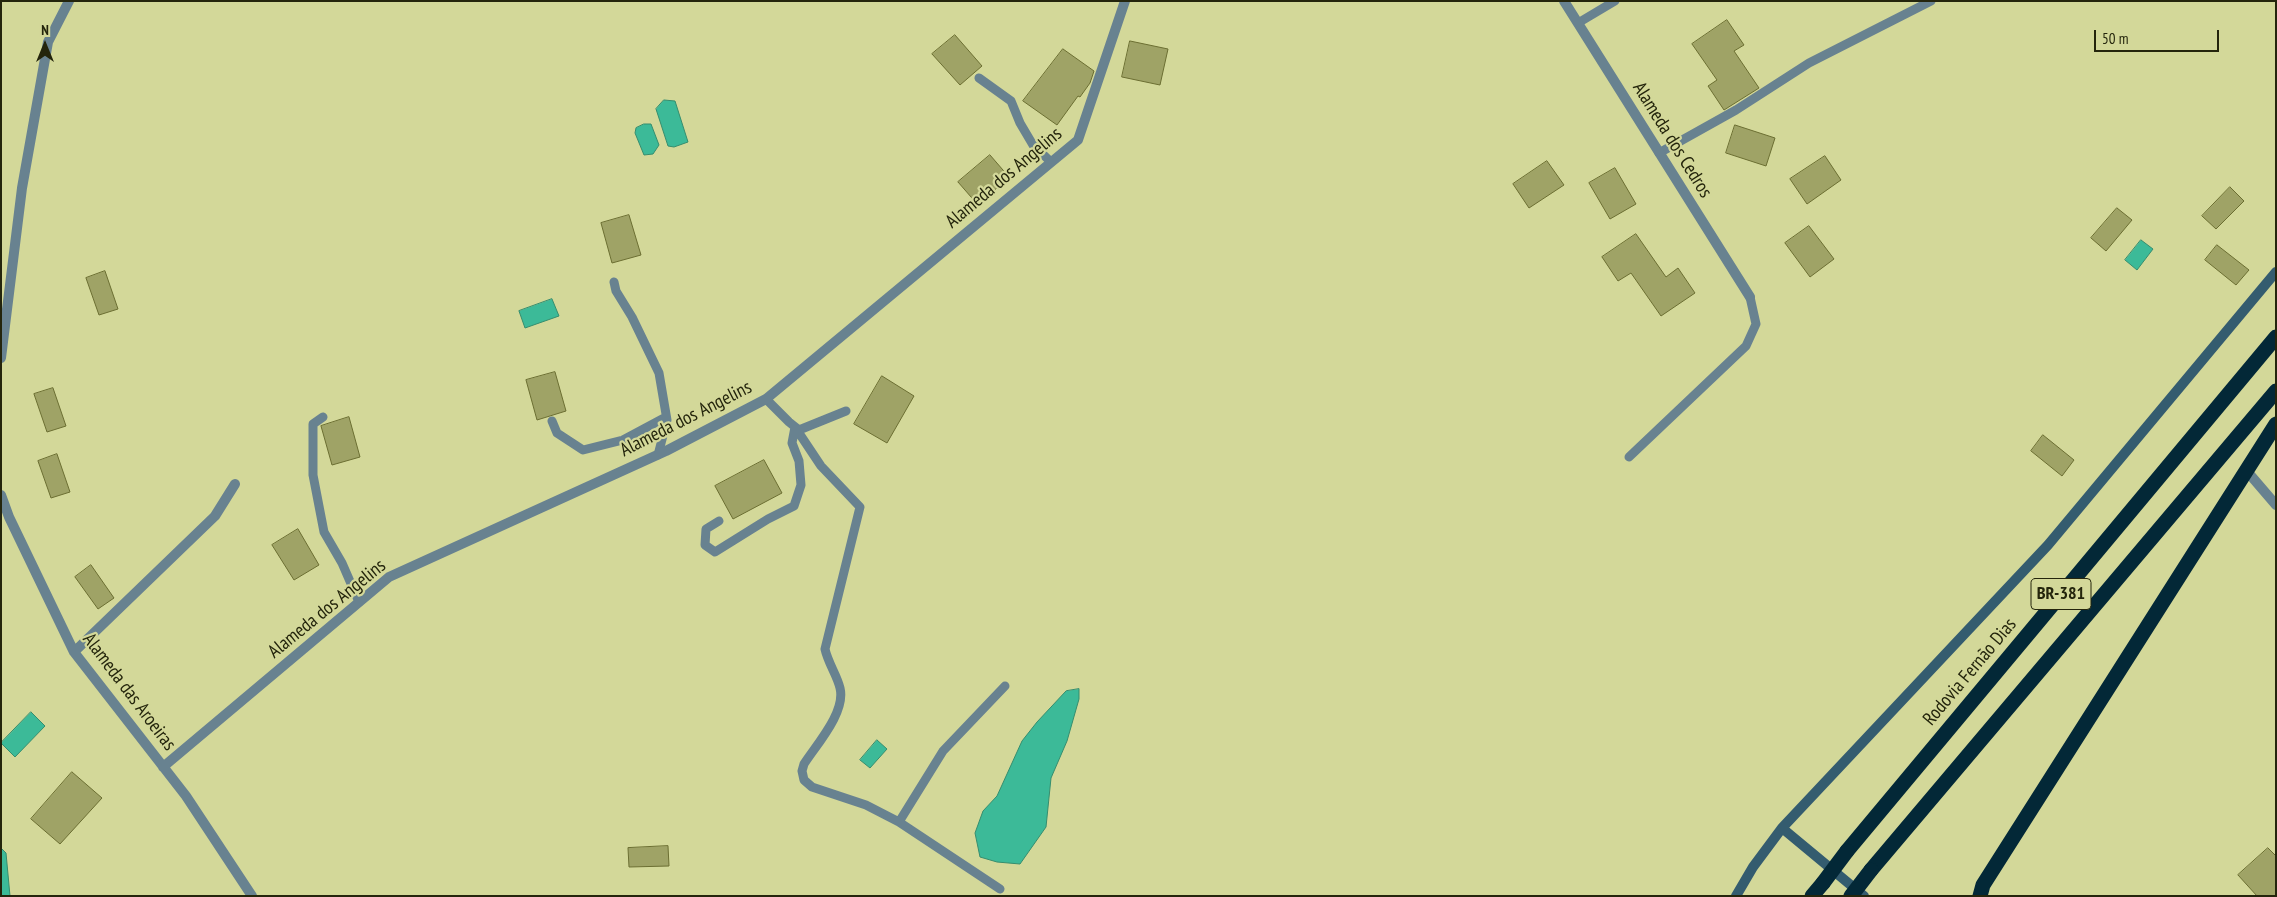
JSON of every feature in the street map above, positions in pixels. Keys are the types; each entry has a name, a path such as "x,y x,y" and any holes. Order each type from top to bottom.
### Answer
{"highway":[{"name":"Rodovia Fernão Dias","path":"1812,896 1847,851 2276,337"},
{"name":"BR-381","path":"1851,896 2276,391"},
{"path":"1980,896 1983,885 1993,868 2276,424"}],"main road":[{"name":"BR-381","path":"1736,896 1753,867 1782,828 2048,545 2276,272"},
{"path":"1782,828 1864,896"}],"street":[{"path":"1,358 22,188 48,42 69,1"},
{"name":"Alameda dos Angelins","path":"163,767 390,577 658,455 766,400 1078,140 1125,1"},
{"name":"Alameda dos Cedros","path":"1564,1 1750,297"},
{"path":"2246,470 2276,505"},
{"path":"74,652 215,516 235,484"},
{"name":"Alameda das Aroeiras","path":"1,495 9,517 74,652 210,830 252,896"}],"lane":[{"path":"1578,24 1615,1"},
{"path":"1660,153 1736,110 1810,63 1931,1"},
{"path":"979,78 1011,101 1020,123 1033,145 1051,162"},
{"path":"614,282 616,291 632,316 659,373 666,417 658,455"},
{"path":"1629,457 1746,346 1756,324 1750,297"},
{"path":"766,400 795,427 822,466 860,507 825,648 828,661 840,686 842,698 840,708 804,764 802,771 804,780 812,787 866,805 899,822 1000,889"},
{"path":"795,427 800,430 846,411"},
{"path":"323,417 313,424 313,475 324,532 342,563 359,602"},
{"path":"552,421 557,433 583,450 623,440 666,417"},
{"path":"719,521 706,528 705,545 715,552 768,519 794,506 800,485 800,461 792,443 795,427"},
{"path":"899,822 944,751 1005,686"}],"water":[{"path":"664,100 675,101 688,142 674,147 668,146 656,109"},
{"path":"644,124 651,124 659,145 653,154 644,155 635,133 636,128"},
{"path":"2141,240 2153,249 2137,270 2125,260"},
{"path":"552,299 559,316 525,328 519,311"},
{"path":"1079,689 1079,699 1067,741 1051,778 1046,827 1020,864 997,862 980,857 975,833 983,811 997,796 1022,741 1066,691"},
{"path":"31,712 45,726 15,757 1,743"},
{"path":"877,740 887,749 870,768 860,760"},
{"path":"1,848 6,853 10,896 1,896"}],"building":[{"path":"1727,20 1744,45 1734,51 1759,88 1724,110 1708,86 1717,80 1692,44"},
{"path":"955,35 982,66 960,85 932,54"},
{"path":"1130,41 1168,49 1160,85 1122,77"},
{"path":"1063,49 1094,71 1090,83 1057,125 1023,101"},
{"path":"1735,125 1775,138 1766,166 1726,153"},
{"path":"990,155 1009,177 978,205 958,182"},
{"path":"1825,156 1841,180 1807,204 1790,179"},
{"path":"1547,161 1564,185 1529,208 1513,184"},
{"path":"1615,168 1636,204 1610,219 1589,183"},
{"path":"2230,187 2244,201 2216,229 2202,216"},
{"path":"2117,208 2132,220 2106,251 2091,238"},
{"path":"629,215 641,255 612,263 601,223"},
{"path":"1809,226 1834,259 1810,277 1785,243"},
{"path":"1636,234 1666,277 1678,268 1695,293 1661,316 1631,273 1618,281 1602,257"},
{"path":"2217,245 2249,270 2236,285 2205,260"},
{"path":"105,271 118,309 99,315 86,278"},
{"path":"555,372 566,411 537,420 526,380"},
{"path":"882,376 914,396 887,443 854,424"},
{"path":"53,388 66,426 47,432 34,394"},
{"path":"349,417 360,457 332,465 321,426"},
{"path":"2043,435 2074,460 2062,476 2031,451"},
{"path":"57,454 70,492 51,498 38,461"},
{"path":"764,460 782,493 733,519 715,486"},
{"path":"298,529 319,565 294,580 272,545"},
{"path":"91,565 114,598 98,609 75,577"},
{"path":"72,772 102,798 60,844 31,819"},
{"path":"668,846 669,866 629,867 628,848"},
{"path":"2268,848 2276,856 2276,896 2257,896 2238,875"}]}
